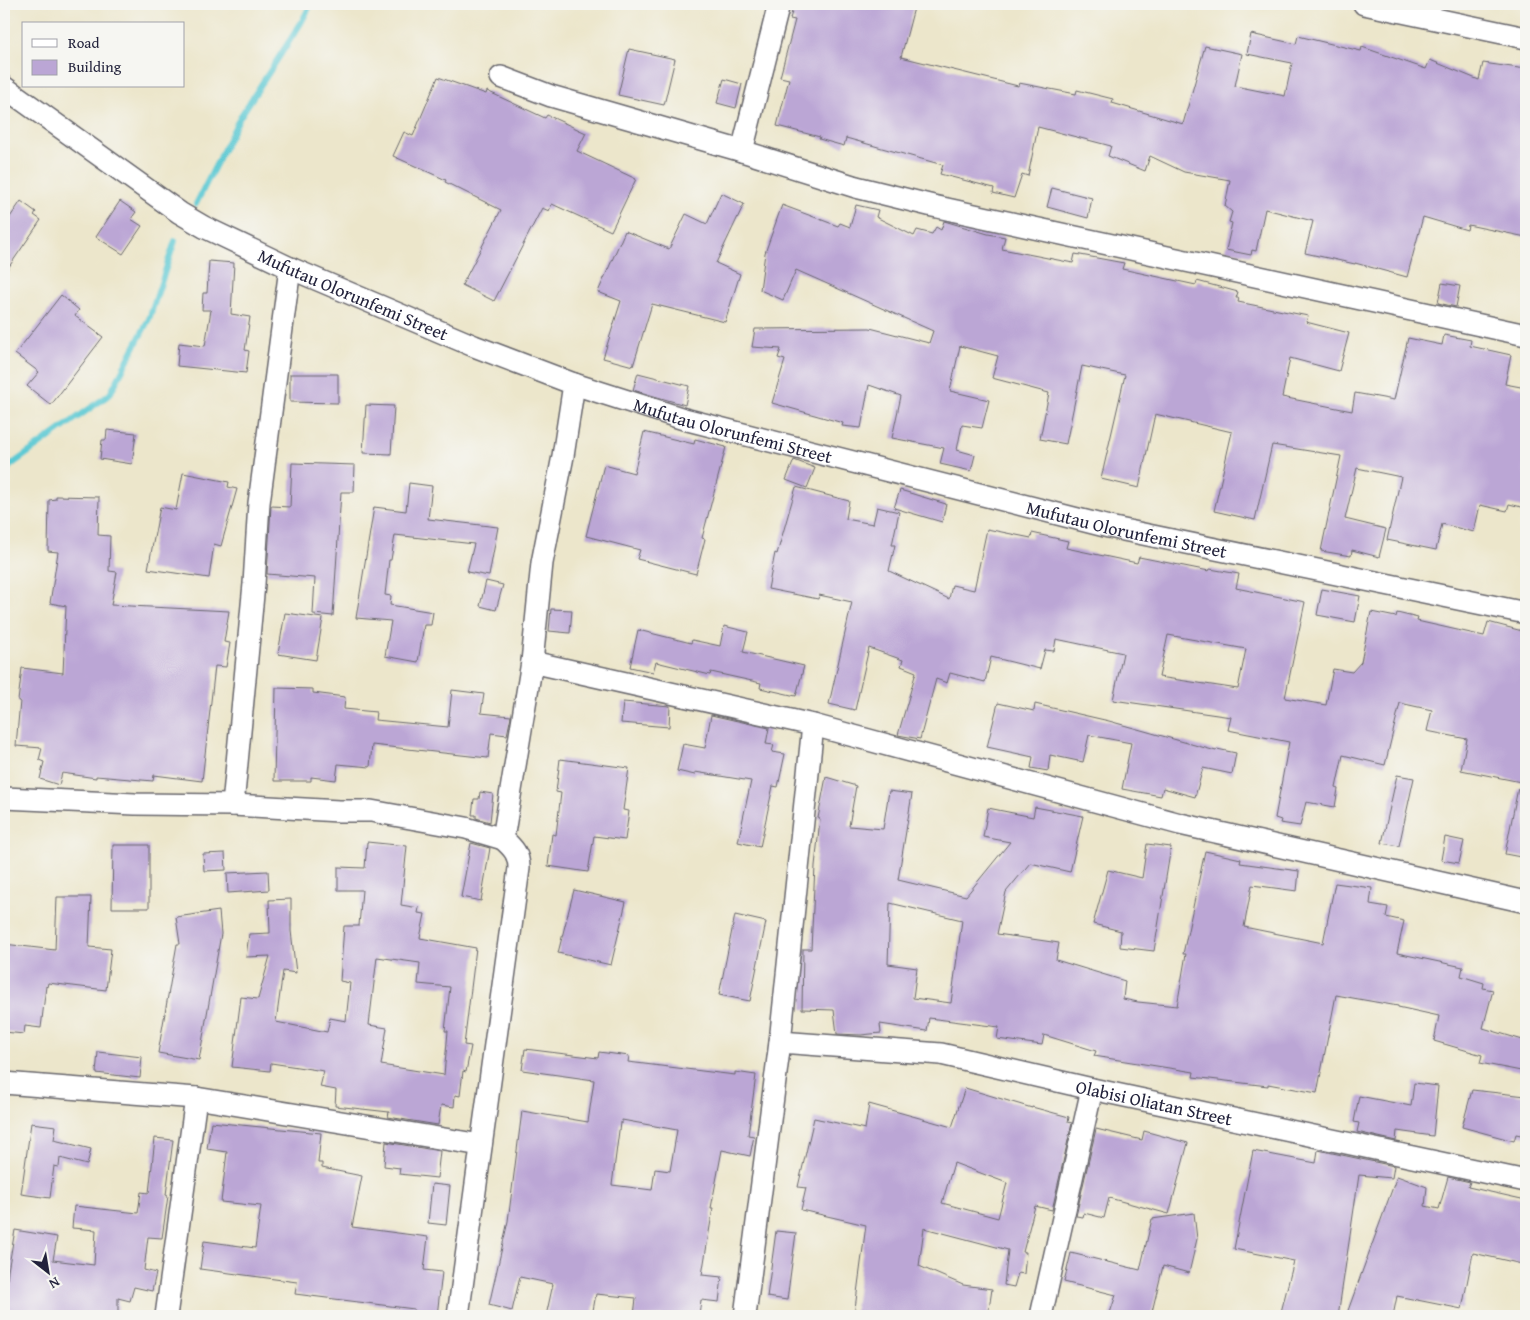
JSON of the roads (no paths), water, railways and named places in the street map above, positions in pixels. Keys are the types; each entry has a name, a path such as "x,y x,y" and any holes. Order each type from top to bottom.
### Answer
{"street":[{"path":"742,151 779,4"},
{"path":"1364,4 1526,38"},
{"path":"501,77 551,96 742,151 856,187 933,206 1526,335"},
{"name":"Mufutau Olorunfemi Street","path":"4,87 180,213 204,227 290,268 474,346 574,384 684,419 1109,527 1526,613"},
{"path":"233,805 254,584 259,503 290,268"},
{"path":"503,839 532,662 542,563 574,384"},
{"path":"532,662 813,725 1180,824 1526,902"},
{"path":"745,1316 780,1042 813,725"},
{"path":"4,798 372,811 466,828 503,839 514,849 519,858 520,868 458,1316"},
{"name":"Olabisi Oliatan Street","path":"780,1042 942,1054 1092,1088 1526,1180"},
{"path":"4,1084 196,1098 481,1145"},
{"path":"1041,1316 1092,1088"},
{"path":"166,1316 196,1098"}],"waterway":[{"path":"196,204 240,117 301,23 311,4"},
{"path":"4,473 11,465 110,394 149,319 175,241"}]}
